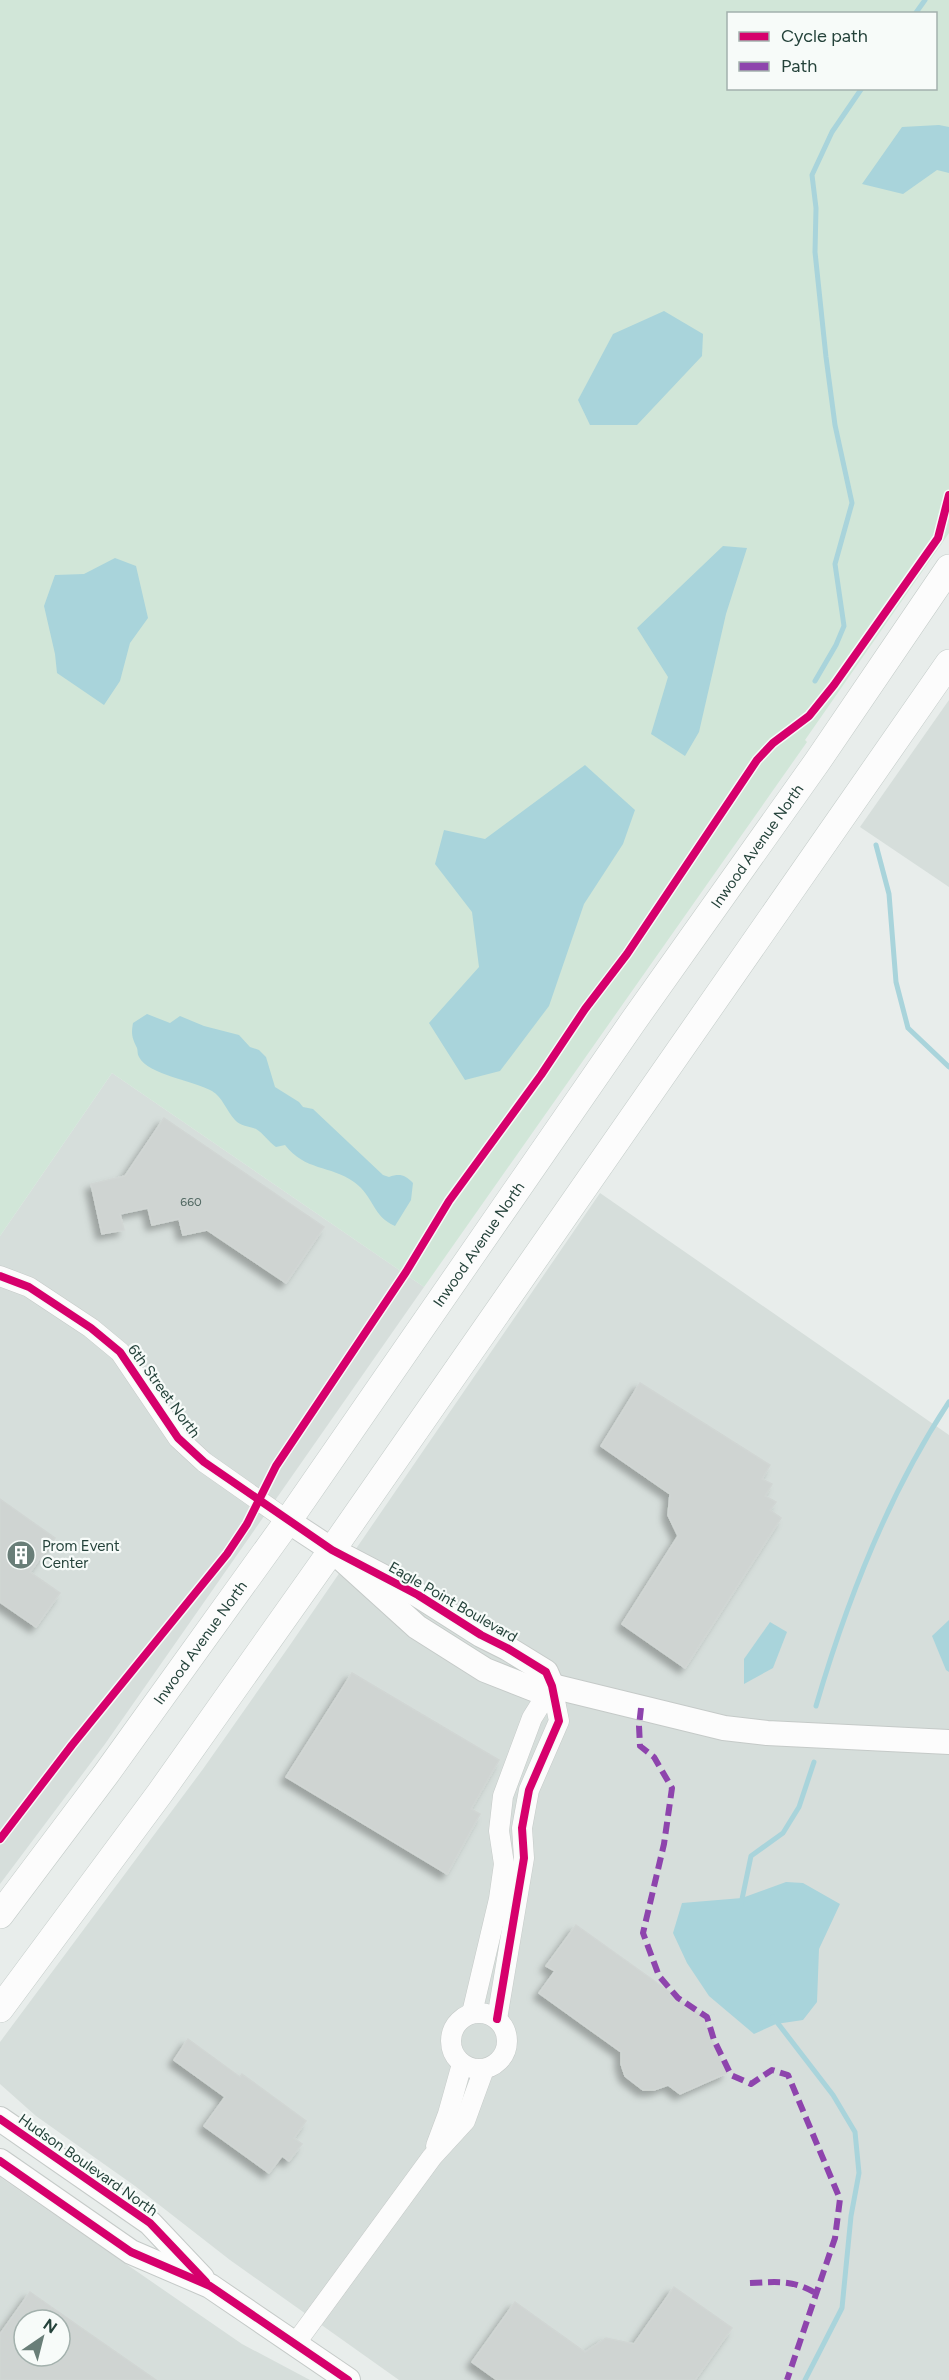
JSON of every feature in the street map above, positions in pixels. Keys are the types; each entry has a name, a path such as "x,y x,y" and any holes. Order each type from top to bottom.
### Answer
{"main road":[{"name":"Inwood Avenue North","path":"0,1915 113,1765 288,1521 949,568"},
{"path":"0,2009 160,1793 332,1550 949,663"}],"street":[{"name":"6th Street North","path":"0,1276 29,1287 91,1328 120,1352 178,1438 204,1462 332,1550"},
{"name":"Eagle Point Boulevard","path":"332,1550 418,1595 481,1635 546,1672 552,1686"},
{"path":"552,1686 724,1728 795,1735 949,1742"},
{"path":"472,2013 500,1899 504,1864 499,1831 503,1796 532,1718 552,1686"},
{"path":"497,2019 524,1858 522,1828 529,1790 559,1721 552,1686"},
{"path":"481,2012 497,2019 506,2032 506,2049 498,2062 484,2069 462,2064 451,2049 450,2040 457,2022 472,2013 481,2012"},
{"path":"432,2157 448,2114 462,2064"},
{"path":"295,2344 432,2157 465,2121 484,2069"},
{"name":"Hudson Boulevard North","path":"0,2119 150,2223 210,2286"},
{"name":"Hudson Boulevard North","path":"0,2161 130,2252 210,2286 348,2380"}],"shaded area":[{"path":"949,700 949,887 860,827"},
{"path":"112,1073 424,1287 105,1744 0,1884 0,1236"},
{"path":"600,1193 949,1435 949,2380 399,2380 230,2260 135,2186 36,2116 0,2084 0,2042 203,1769"},
{"path":"0,2177 242,2344 310,2380 0,2380"}],"green space":[{"path":"0,0 949,0 949,533 805,740 807,742 424,1287 112,1073 0,1236"}],"water":[{"path":"939,125 949,127 949,173 937,170 903,194 862,184 902,127"},
{"path":"664,311 703,334 702,356 637,425 590,425 578,400 613,334"},
{"path":"723,546 747,548 726,614 699,732 685,756 651,734 668,677 637,628"},
{"path":"115,558 136,566 148,618 130,643 120,681 104,705 57,673 44,606 55,575 84,574"},
{"path":"585,765 635,810 623,844 584,904 549,1006 500,1071 465,1080 429,1023 479,967 472,912 435,864 444,830 485,839"},
{"path":"147,1014 170,1023 180,1016 204,1026 239,1035 250,1047 259,1050 266,1057 275,1087 303,1107 313,1109 383,1175 402,1176 413,1183 411,1200 395,1226 382,1217 366,1193 354,1182 309,1164 285,1145 276,1147 256,1129 237,1122 212,1091 162,1073 144,1063 138,1056 132,1030 133,1023"},
{"path":"949,1620 949,1672 946,1670 932,1636"},
{"path":"770,1622 787,1632 773,1668 744,1684 744,1659"},
{"path":"786,1882 803,1883 840,1904 819,1949 817,2002 803,2020 776,2024 754,2034 709,1996 687,1963 673,1933 682,1903 742,1898"}],"building":[{"path":"164,1118 324,1227 286,1283 207,1230 183,1235 179,1219 152,1225 148,1208 120,1214 124,1230 102,1234 91,1184 125,1176"},
{"path":"640,1383 770,1465 762,1479 772,1484 765,1496 776,1502 770,1510 781,1518 685,1668 622,1624 678,1536 668,1515 670,1494 601,1446"},
{"name":"Prom Event Center","path":"0,1499 55,1538 30,1572 60,1593 36,1627 0,1602"},
{"path":"352,1673 499,1760 471,1809 480,1814 447,1874 286,1777"},
{"path":"576,1925 702,2015 727,2073 680,2094 668,2085 654,2090 643,2090 625,2076 621,2064 621,2052 539,1993 555,1971 546,1966"},
{"path":"188,2039 240,2077 242,2074 306,2121 294,2138 302,2144 289,2161 282,2156 269,2173 204,2126 225,2097 174,2060"},
{"path":"674,2287 732,2328 695,2380 497,2380 472,2362 515,2302 585,2352 606,2338 634,2344"},
{"path":"30,2292 53,2308 19,2308"},
{"path":"12,2317 12,2368 72,2368 72,2321 156,2380 0,2380 0,2334"}],"waterway":[{"path":"916,12 925,0"},
{"path":"815,681 844,626 835,564 852,503 835,425 826,357 815,252 816,208 812,175 832,132 861,90"},
{"path":"876,845 889,894 896,982 908,1028 949,1067"},
{"path":"816,1706 841,1627 871,1549 907,1473 949,1402"},
{"path":"741,1904 751,1856 783,1833 799,1807 814,1762"},
{"path":"773,2017 833,2095 855,2132 859,2173 851,2216 842,2308 805,2380"}],"marked path":[{"path":"641,1708 640,1746 654,1757 672,1788 664,1844 643,1933 659,1976 678,1998 707,2017 714,2040 731,2075 751,2084 772,2070 788,2075 840,2199 835,2238 787,2380"},
{"path":"750,2283 792,2284 817,2294"}],"cycle path":[{"path":"0,1839 72,1745 227,1554 247,1524 276,1466 406,1272 449,1201 541,1075 585,1009 627,954 757,760 773,743 809,716 834,685 938,538 949,495"},
{"path":"0,1276 29,1287 91,1328 120,1352 178,1438 204,1462 332,1550 418,1595 481,1635 546,1672 552,1686 559,1721 529,1790 522,1828 524,1858 497,2019"},
{"path":"0,2119 150,2223 206,2282"},
{"path":"0,2161 131,2252 210,2286 348,2380"}],"place":[{"name":"Prom Event Center","path":"21,1555"}]}
